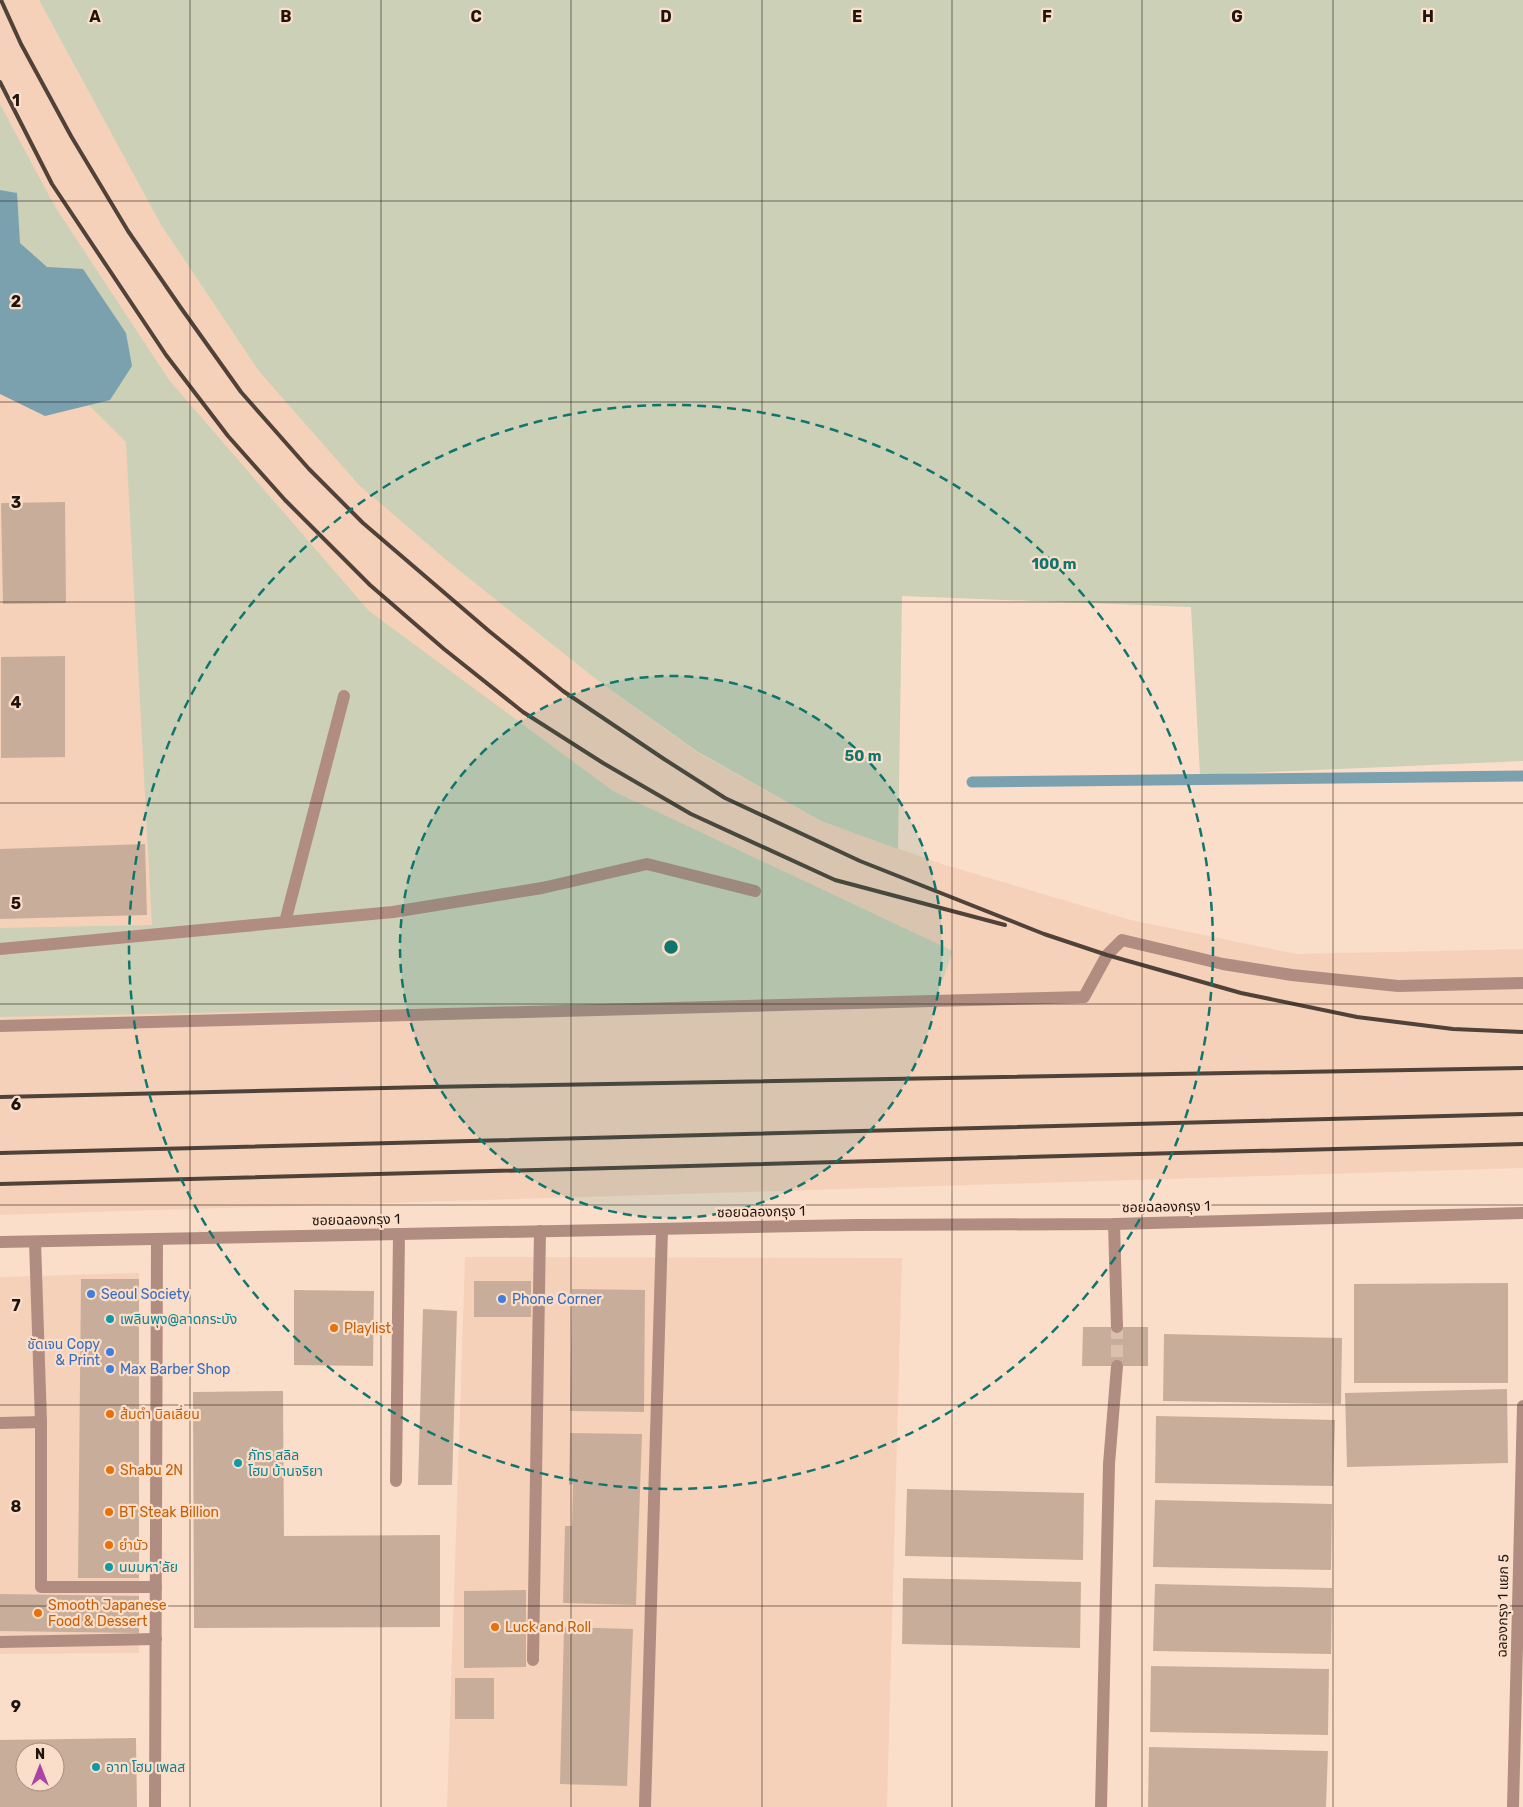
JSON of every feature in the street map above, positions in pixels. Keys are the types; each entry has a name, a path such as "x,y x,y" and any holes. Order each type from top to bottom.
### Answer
{"street":[{"path":"285,922 344,696"},
{"path":"0,949 393,912 542,888 647,864 755,891"},
{"path":"0,1026 1084,997 1107,955 1122,940 1223,964 1379,984 1398,986 1523,983"},
{"name":"ซอยฉลองกรุง 1","path":"0,1242 846,1226 1114,1224 1523,1213"},
{"path":"1114,1224 1117,1327"},
{"path":"645,1807 662,1230"},
{"path":"534,1660 540,1231"},
{"path":"396,1481 399,1234"},
{"path":"155,1807 157,1239"},
{"path":"35,1242 41,1422 41,1587 156,1587"},
{"path":"1101,1807 1110,1464 1117,1366"},
{"name":"ฉลองกรุง 1 แยก 5","path":"1513,1807 1523,1406"},
{"path":"0,1422 41,1422"},
{"path":"0,1642 156,1639"}],"shaded area":[{"path":"0,0 39,0 161,225 258,370 451,564 597,680 698,753 821,821 942,864 1131,920 1297,954 1523,949 1523,1168 0,1215"},
{"path":"465,1257 902,1258 887,1807 447,1807"},
{"path":"139,1273 139,1653 0,1654 0,1277"}],"green space":[{"path":"39,0 1523,0 1523,761 1200,775 1191,607 902,596 898,849 821,821 698,752 597,680 451,564 359,485 258,370 161,225"},
{"path":"0,104 54,205 169,380 369,611 613,791 953,951 936,998 0,1017 0,928 152,925 126,442 0,317"}],"water":[{"path":"0,190 17,193 20,243 47,267 83,269 126,333 132,366 110,400 45,416 0,394"}],"building":[{"path":"65,502 66,603 3,604 1,503"},
{"path":"65,656 65,757 1,758 1,657"},
{"path":"145,844 147,915 0,919 0,849"},
{"path":"81,1279 139,1279 139,1578 78,1578"},
{"name":"Phone Corner","path":"474,1281 531,1281 531,1317 474,1317"},
{"path":"1508,1283 1508,1383 1354,1383 1354,1284"},
{"path":"572,1289 645,1290 644,1412 570,1411"},
{"name":"Playlist","path":"294,1290 374,1291 373,1366 294,1365"},
{"path":"423,1309 457,1311 452,1485 418,1485"},
{"path":"1083,1327 1148,1327 1148,1366 1082,1366"},
{"path":"1164,1334 1342,1338 1341,1404 1163,1401"},
{"path":"1507,1389 1508,1463 1347,1467 1345,1393"},
{"name":"ภัทร สลิล โฮม บ้านจริยา","path":"283,1391 284,1536 440,1535 440,1627 194,1628 193,1392"},
{"path":"1156,1416 1335,1420 1333,1486 1155,1483"},
{"path":"570,1433 642,1434 636,1605 563,1603 565,1526 572,1526 573,1484 569,1485"},
{"path":"907,1489 1084,1493 1083,1560 905,1556"},
{"path":"1155,1500 1332,1504 1331,1570 1153,1567"},
{"path":"903,1578 1081,1582 1080,1648 902,1644"},
{"path":"1155,1584 1332,1588 1331,1654 1153,1651"},
{"path":"526,1590 526,1667 464,1668 464,1591"},
{"path":"0,1594 139,1596 139,1633 0,1631"},
{"path":"564,1627 633,1629 627,1786 560,1784"},
{"path":"1151,1666 1329,1669 1328,1735 1150,1732"},
{"path":"455,1678 494,1678 494,1719 455,1719"},
{"name":"อาท โฮม เพลส","path":"136,1738 137,1807 0,1807 0,1740"},
{"path":"1149,1747 1328,1751 1326,1807 1148,1807"}],"waterway":[{"path":"972,782 1523,776"}],"tunnel":[{"path":"1117,1327 1117,1366"}],"railway":[{"path":"1,0 21,44 71,136 128,231 241,392 309,469 363,523 489,631 563,691 725,798 860,861 1044,934 1107,955 1241,993 1357,1017 1453,1029 1523,1032"},
{"path":"0,82 52,184 166,355 228,436 285,500 370,585 444,649 523,712 603,763 691,814 835,880 1005,925"},
{"path":"0,1097 429,1087 1523,1068"},
{"path":"0,1153 1523,1114"},
{"path":"0,1184 1523,1144"}],"place":[{"name":"Seoul Society","path":"91,1294"},
{"name":"Phone Corner","path":"502,1299"},
{"name":"เพลินพุง@ลาดกระบัง","path":"110,1319"},
{"name":"Playlist","path":"334,1328"},
{"name":"ชัดเจน Copy & Print","path":"110,1352"},
{"name":"Max Barber Shop","path":"110,1369"},
{"name":"ส้มตำ บิลเลี่ยน","path":"110,1414"},
{"name":"ภัทร สลิล โฮม บ้านจริยา","path":"238,1463"},
{"name":"Shabu 2N","path":"110,1470"},
{"name":"BT Steak Billion","path":"109,1512"},
{"name":"ยำนัว","path":"109,1545"},
{"name":"นมมหา'ลัย","path":"109,1567"},
{"name":"Smooth Japanese Food & Dessert","path":"38,1613"},
{"name":"Luck and Roll","path":"495,1627"},
{"name":"อาท โฮม เพลส","path":"96,1767"}]}
